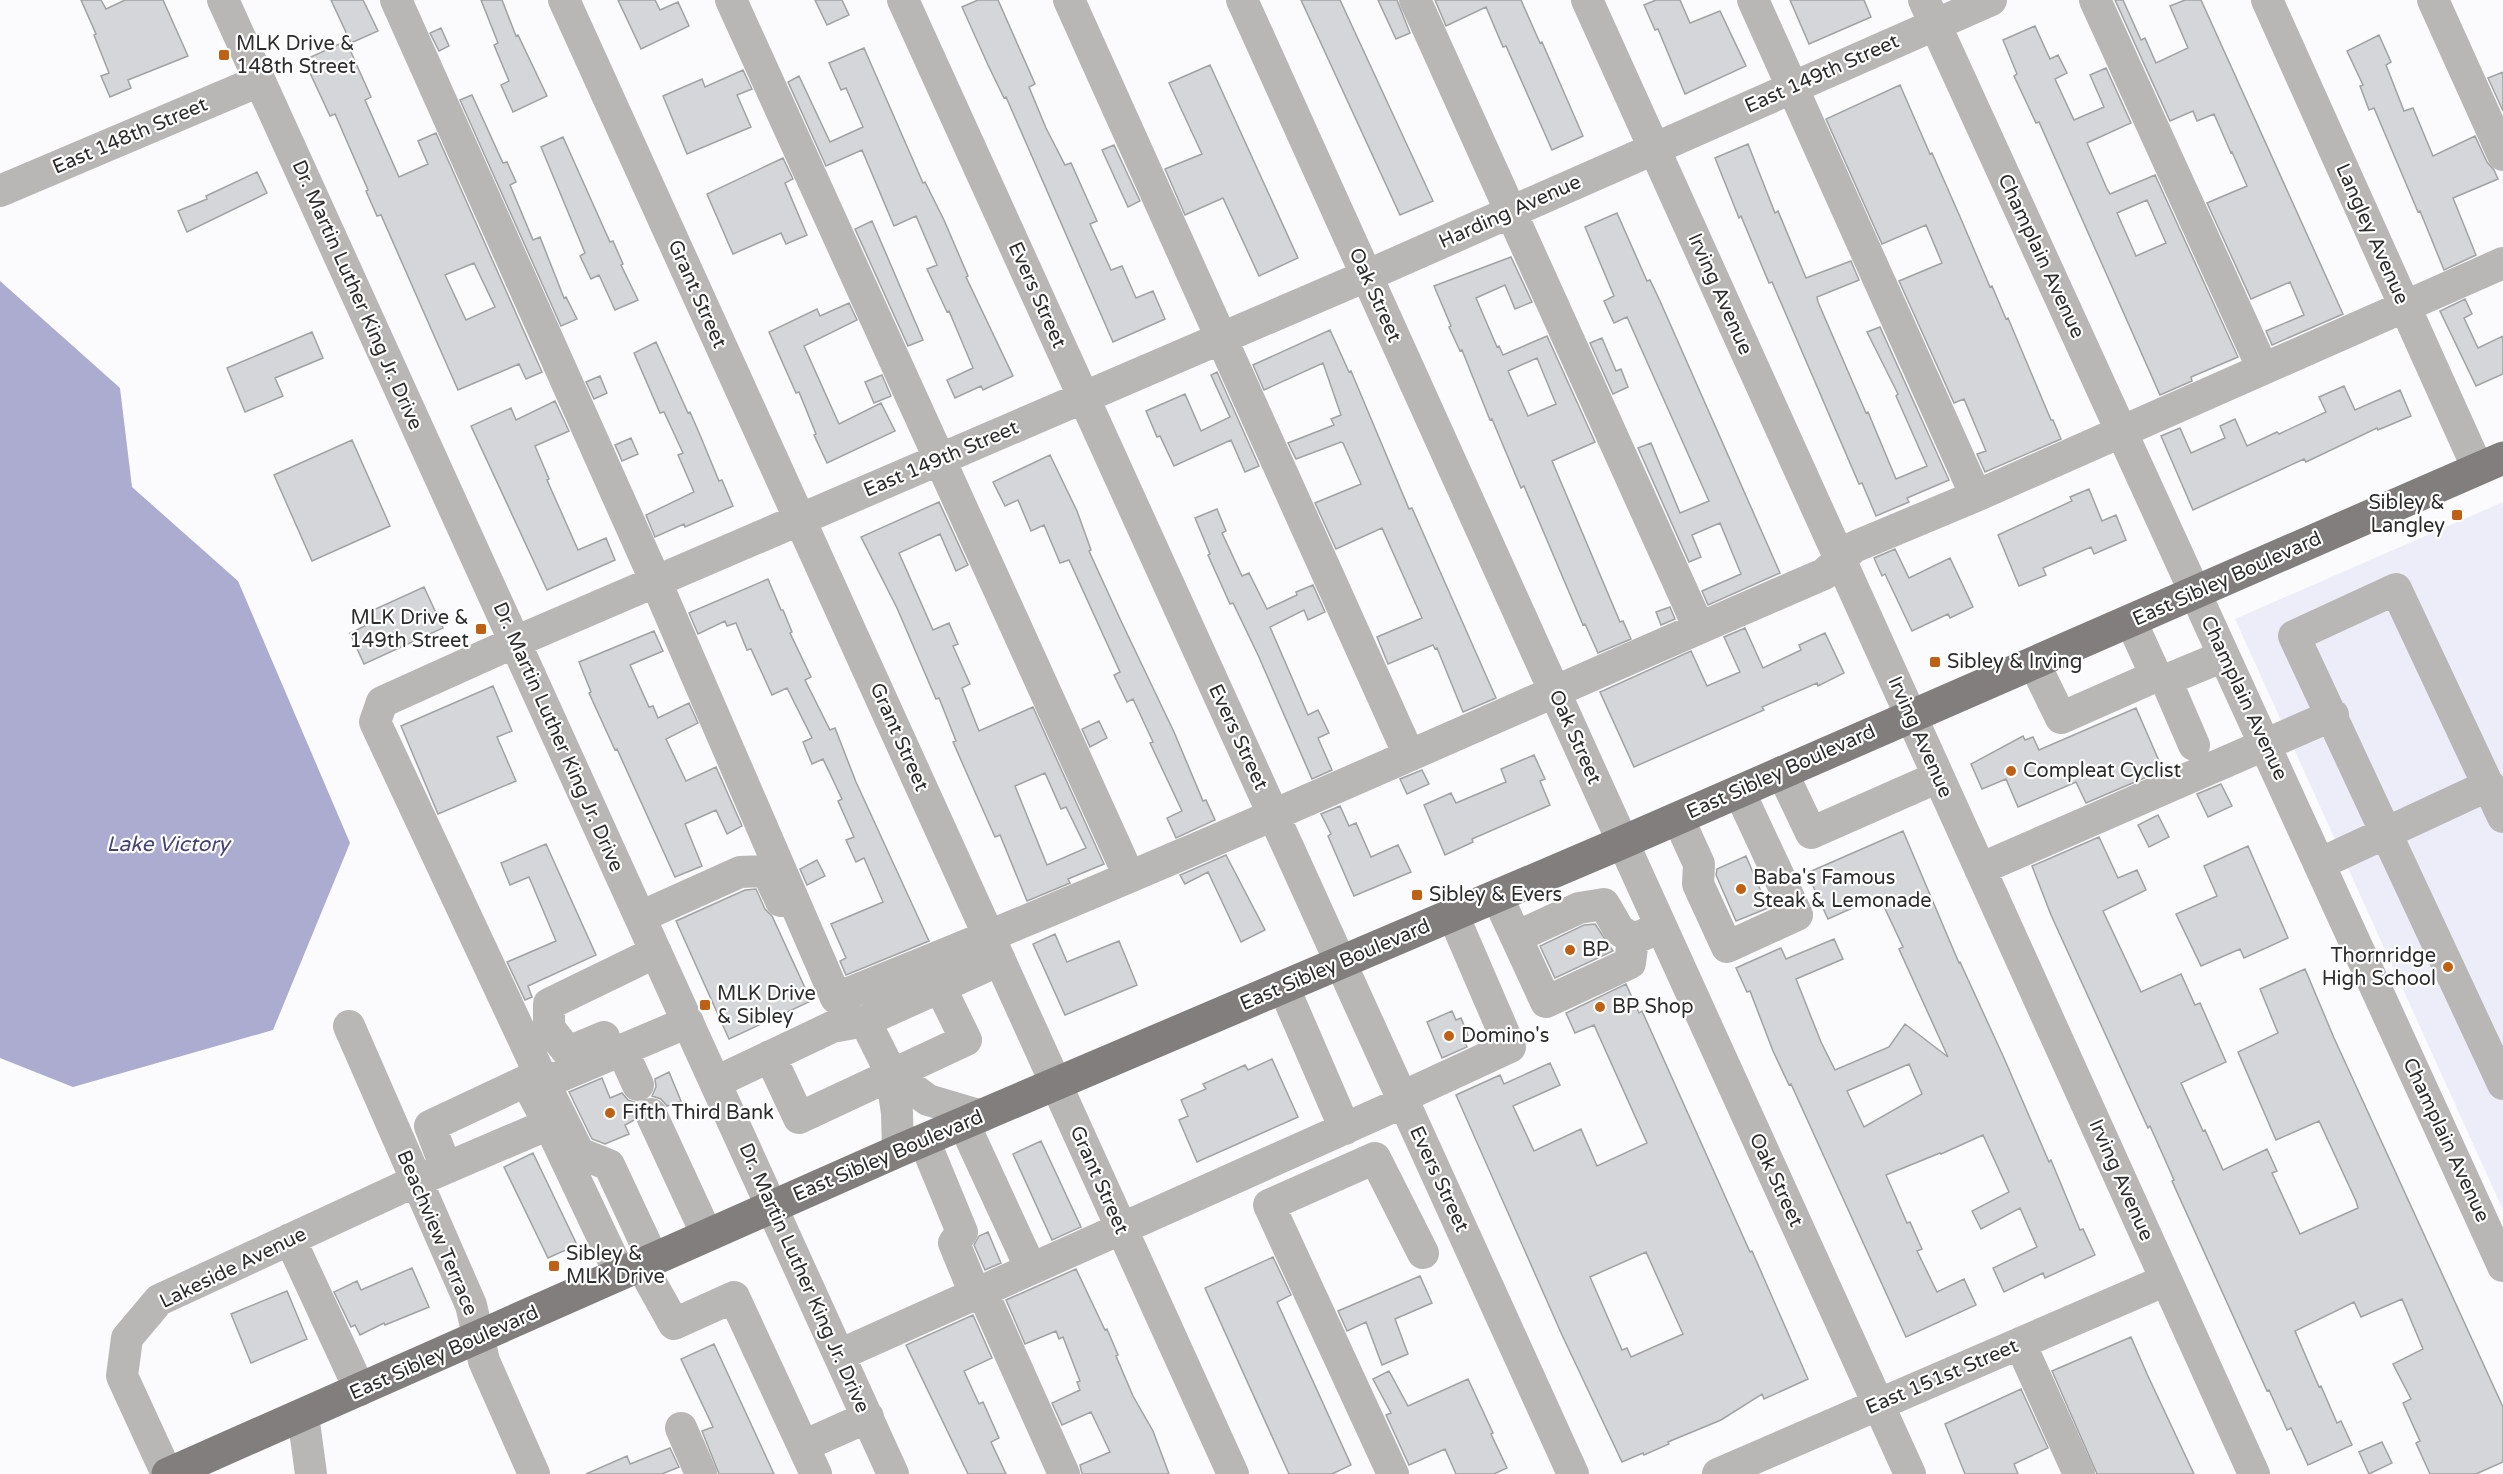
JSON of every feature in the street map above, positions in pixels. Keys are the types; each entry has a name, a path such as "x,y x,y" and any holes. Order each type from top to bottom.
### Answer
{"main road":[{"name":"East Sibley Boulevard","path":"168,1474 911,1145 1621,843 2196,594 2490,463"}],"street":[{"name":"Dr. Martin Luther King Jr. Drive","path":"223,0 893,1474"},
{"path":"396,0 656,582 836,998 995,949"},
{"name":"Grant Street","path":"564,0 1233,1474"},
{"path":"730,0 1129,876"},
{"name":"Evers Street","path":"903,0 1573,1474"},
{"path":"1069,0 1409,754"},
{"name":"Oak Street","path":"1242,0 1556,693 1621,843 1647,934 1879,1405 1910,1474"},
{"path":"1415,0 1699,628"},
{"name":"Irving Avenue","path":"1587,0 2254,1474"},
{"path":"1753,0 1976,496"},
{"name":"East 149th Street","path":"1654,149 1792,88 1930,12 1991,0"},
{"path":"2095,0 2263,369"},
{"name":"Langley Avenue","path":"2267,0 2404,306 2490,463"},
{"path":"2433,0 2503,155"},
{"name":"Champlain Avenue","path":"1930,12 2319,864 2496,1231 2503,1266"},
{"name":"East 148th Street","path":"0,191 259,81"},
{"name":"Harding Avenue","path":"1366,276 1654,149"},
{"path":"716,1082 832,1027 865,1021 940,987 995,949 1129,876 1409,754 1556,693 1824,574 1854,547 1976,496 2503,263"},
{"name":"East 149th Street","path":"537,1080 375,722 382,702 515,642 1366,276"},
{"path":"2503,817 2396,590 2294,636 2503,1084"},
{"path":"2131,621 2194,745"},
{"path":"2034,663 2061,718 2161,678 2224,656"},
{"path":"1980,869 2332,715"},
{"path":"1782,772 1811,833 1938,777"},
{"path":"2319,864 2489,785"},
{"path":"1678,818 1699,864 1698,884 1727,947 1797,915 1739,791"},
{"path":"640,917 740,873 767,871 823,996 832,1027"},
{"path":"1497,896 1546,1002 1630,963 1647,934 1619,930 1604,904 1579,908 1516,937"},
{"path":"839,1355 1345,1129 1510,1047 1453,915"},
{"path":"656,952 549,1004 549,1028 568,1052 684,1014"},
{"path":"770,1056 799,1118 891,1073 966,1040 940,987"},
{"path":"1284,988 1345,1129"},
{"path":"446,1168 430,1126 537,1080 622,1050 684,1014"},
{"path":"865,1021 891,1073 897,1113 911,1145 962,1232 954,1243 1064,1474"},
{"name":"Beachview Terrace","path":"349,1026 471,1305 484,1361 534,1474"},
{"path":"622,1050 638,1085"},
{"path":"891,1073 928,1100 973,1120 1031,1269"},
{"path":"537,1080 549,1124 674,1324 734,1297 816,1474"},
{"path":"537,1080 579,1153 609,1165 638,1266"},
{"path":"651,1114 707,1235"},
{"name":"Lakeside Avenue","path":"168,1474 122,1376 127,1338 159,1300 416,1181 549,1124"},
{"path":"1393,1474 1269,1205 1376,1158 1423,1252"},
{"path":"290,1239 360,1390"},
{"name":"East 151st Street","path":"1732,1471 2166,1280"},
{"path":"2020,1343 2079,1474"},
{"path":"303,1415 311,1474"},
{"path":"803,1446 868,1417"},
{"path":"681,1428 701,1474"}],"shaded area":[{"name":"Thornridge High School","path":"2503,502 2503,1210 2235,619"}],"water":[{"name":"Lake Victory","path":"0,281 120,388 132,487 238,581 350,843 273,1030 73,1087 0,1058"}],"building":[{"path":"81,0 101,0 106,9 125,0 163,0 188,56 128,80 131,88 110,97 101,76 109,73 94,35 96,34"},
{"path":"331,0 363,0 378,31 351,43"},
{"path":"481,0 502,0 516,36 518,35 547,96 513,112 501,85 509,81 494,45 498,43"},
{"path":"618,0 655,0 660,10 678,2 689,26 641,49"},
{"path":"815,0 842,0 849,15 827,25"},
{"path":"978,0 998,0 1035,84 1029,87 1046,128 1065,165 1071,163 1097,221 1090,224 1111,270 1122,266 1136,298 1153,291 1165,319 1113,342 1006,97 1004,98 962,7"},
{"path":"1301,0 1340,0 1433,201 1400,215"},
{"path":"1378,0 1397,0 1410,33 1396,39"},
{"path":"1435,0 1521,0 1583,136 1552,150 1506,46 1503,47 1486,7 1446,26"},
{"path":"1656,0 1680,0 1690,23 1720,11 1746,66 1685,94 1658,29 1655,30 1644,5"},
{"path":"1790,0 1864,0 1871,17 1809,44"},
{"path":"2115,0 2123,0 2141,40 2145,38 2156,63 2188,48 2170,6 2185,0 2201,0 2343,314 2272,345 2266,331 2304,315 2290,282 2251,299 2207,203 2247,186 2232,152 2214,114 2197,121 2193,111 2170,121"},
{"path":"2035,26 2050,59 2058,55 2067,73 2055,79 2074,120 2104,107 2090,75 2106,68 2131,123 2087,143 2107,189 2110,194 2155,175 2238,357 2191,377 2192,381 2160,395 2039,122 2036,123 2014,76 2017,74 2003,40","holes":["2147,200 2166,243 2136,256 2117,213"]},
{"path":"441,28 449,46 439,51 430,33"},
{"path":"2379,35 2391,62 2386,65 2404,111 2413,108 2433,156 2475,136 2498,179 2453,198 2476,255 2444,270 2374,108 2369,110 2360,86 2363,85 2347,51"},
{"path":"346,41 371,97 365,100 399,177 428,164 418,141 436,133 542,372 526,379 519,364 458,390 381,215 377,216 335,114 330,116 304,60","holes":["474,263 495,307 466,320 445,275"]},
{"path":"864,48 923,183 925,182 944,220 968,276 966,277 1013,376 983,390 981,386 955,398 947,380 973,368 949,311 947,312 927,269 937,265 916,216 894,226 862,150 826,166 788,82 799,76 830,142 863,127 846,88 841,90 829,63"},
{"path":"1210,65 1298,258 1259,276 1223,198 1185,215 1165,169 1202,154 1169,83"},
{"path":"743,70 752,89 737,95 751,127 687,154 663,96 702,79 705,87"},
{"path":"2503,72 2503,111 2488,78"},
{"path":"1900,85 1990,287 1992,286 2006,319 2008,318 2061,439 1985,472 1977,454 1986,451 1964,399 1954,403 1899,281 1942,263 1926,225 1882,244 1826,119"},
{"path":"472,95 503,163 507,162 516,182 510,185 533,240 540,237 564,298 566,297 577,319 561,326 460,100"},
{"path":"563,137 610,242 613,241 623,264 621,265 638,300 615,310 599,275 591,279 580,256 585,253 541,147"},
{"path":"1748,144 1775,213 1778,211 1806,278 1851,261 1859,280 1817,297 1818,302 1896,479 1927,466 1896,396 1898,394 1867,332 1880,327 1949,480 1907,498 1909,502 1876,516 1862,483 1859,484 1772,282 1769,283 1741,216 1739,218 1715,158"},
{"path":"1114,145 1140,201 1128,207 1102,150"},
{"path":"783,158 793,179 785,183 807,235 786,244 781,233 733,254 707,194"},
{"path":"257,172 267,193 187,232 178,211 207,199 206,196"},
{"path":"1617,213 1647,281 1650,280 1660,301 1780,573 1708,605 1702,591 1741,574 1720,523 1692,535 1701,557 1689,562 1638,448 1651,443 1680,513 1709,501 1627,317 1614,323 1604,301 1614,296 1585,227"},
{"path":"872,221 923,340 908,346 855,229"},
{"path":"1511,257 1532,302 1515,309 1505,285 1476,298 1497,347 1499,346 1503,355 1547,336 1595,442 1552,461 1620,622 1623,621 1631,639 1598,653 1585,624 1583,625 1524,486 1521,488 1492,419 1490,420 1462,350 1460,351 1449,327 1451,326 1434,286","holes":["1537,358 1556,404 1528,416 1508,371"]},
{"path":"2465,299 2472,314 2464,318 2478,348 2503,336 2503,374 2476,386 2440,311"},
{"path":"849,303 857,320 804,346 839,424 881,403 895,431 827,463 814,435 816,434 799,392 796,393 769,332 817,309 820,316"},
{"path":"1330,330 1349,372 1351,371 1409,509 1412,508 1496,698 1463,712 1437,648 1435,649 1433,645 1388,664 1377,637 1422,618 1382,528 1336,549 1315,503 1361,484 1343,443 1296,459 1288,443 1334,425 1331,419 1341,415 1323,363 1264,390 1253,365"},
{"path":"312,332 323,358 275,378 283,396 245,412 227,368"},
{"path":"1602,338 1616,371 1621,369 1628,387 1613,394 1590,343"},
{"path":"656,342 688,413 690,412 719,481 722,480 733,506 655,537 646,515 694,492 678,455 683,453 664,412 660,413 634,353"},
{"path":"1217,372 1259,466 1245,472 1231,440 1174,466 1160,436 1157,437 1146,411 1185,394 1201,431 1230,417 1211,375"},
{"path":"882,375 891,396 874,403 865,382"},
{"path":"600,376 607,393 594,399 586,382"},
{"path":"2344,386 2355,410 2400,390 2411,416 2378,430 2377,428 2306,462 2304,459 2193,510 2161,436 2180,428 2191,453 2225,438 2220,426 2235,419 2247,446 2326,412 2319,397"},
{"path":"555,401 569,431 535,446 549,479 547,480 578,550 606,538 615,560 547,590 471,426 511,408 516,420"},
{"path":"631,438 638,454 622,461 615,445"},
{"path":"352,440 390,526 312,561 274,475"},
{"path":"1050,455 1077,511 1091,550 1089,551 1174,732 1203,801 1206,800 1215,820 1176,838 1167,818 1182,811 1150,743 1153,742 1133,699 1127,702 1114,675 1120,672 1069,560 1060,563 1044,525 1031,531 1018,500 1005,506 993,482"},
{"path":"2089,489 2102,521 2116,515 2126,540 2094,554 2091,547 2043,568 2046,575 2019,586 1998,535 2072,501 2070,497"},
{"path":"939,502 968,565 956,571 940,534 899,553 933,630 949,623 958,644 953,646 970,684 962,688 979,731 1033,707 1104,864 1068,879 1070,883 1027,901 1000,835 995,837 953,742 956,741 939,698 936,699 897,608 861,537","holes":["1045,773 1061,809 1066,807 1086,848 1047,865 1015,786"]},
{"path":"1217,509 1226,531 1222,533 1242,576 1249,573 1267,609 1313,585 1325,612 1308,620 1304,610 1270,627 1308,715 1318,710 1329,733 1318,738 1332,770 1312,779 1258,655 1233,603 1230,604 1208,555 1210,554 1195,518"},
{"path":"1895,549 1909,578 1950,558 1973,607 1950,618 1948,614 1912,631 1885,574 1882,576 1874,558"},
{"path":"768,579 811,677 805,680 830,730 835,728 856,782 929,941 846,975 840,961 846,958 831,924 883,902 864,858 856,862 846,840 854,837 838,801 842,799 823,759 812,764 803,742 812,738 787,688 772,695 751,649 747,650 736,623 727,626 725,621 698,634 689,613"},
{"path":"424,587 443,628 364,664 350,633 365,626 360,616"},
{"path":"1670,607 1675,619 1661,625 1656,612"},
{"path":"1745,628 1763,668 1801,650 1799,645 1825,633 1844,673 1818,686 1817,683 1762,707 1764,710 1634,767 1600,692 1691,651 1707,686 1740,672 1724,637"},
{"path":"654,631 663,651 630,665 649,707 653,706 658,718 689,703 698,723 666,739 686,781 716,767 742,826 727,834 716,810 685,824 702,866 675,877 589,693 591,692 579,662"},
{"path":"493,686 512,731 497,737 516,781 438,814 401,726"},
{"path":"2136,708 2163,770 2086,803 2076,782 2018,807 2006,779 1982,789 1971,764 2023,736 2025,740 2033,737 2039,750"},
{"path":"1099,721 1107,738 1090,747 1082,729"},
{"path":"1534,755 1545,779 1540,781 1550,805 1472,839 1473,842 1445,855 1424,805 1451,793 1456,803 1506,782 1501,769"},
{"path":"1422,770 1429,784 1407,794 1400,779"},
{"path":"2221,784 2232,806 2208,817 2197,794"},
{"path":"1340,806 1349,826 1356,823 1371,857 1398,845 1411,872 1354,896 1328,836 1331,834 1321,814"},
{"path":"2158,815 2169,837 2149,847 2138,825"},
{"path":"1903,831 1959,963 2004,1058 2049,1162 2051,1160 2080,1230 2083,1229 2095,1255 2045,1278 2043,1273 2004,1292 1993,1268 2037,1247 2020,1208 1981,1229 1972,1211 2009,1192 1983,1135 1886,1175 1907,1223 1910,1222 1922,1249 1917,1251 1937,1292 1964,1279 1976,1305 1906,1337 1791,1084 1789,1085 1773,1051 1750,991 1747,992 1736,968 1781,948 1786,959 1834,939 1843,959 1796,979 1821,1042 1835,1070 1889,1047 1905,1024 1948,1057 1899,949 1903,947 1879,896 1828,919 1807,873","holes":["1909,1064 1922,1094 1864,1127 1847,1091"]},
{"path":"2099,837 2118,878 2137,870 2146,890 2103,911 2141,992 2181,974 2195,1005 2200,1003 2226,1062 2181,1083 2203,1131 2205,1130 2223,1170 2267,1149 2277,1171 2272,1173 2300,1234 2358,1208 2356,1201 2319,1121 2276,1140 2238,1052 2278,1033 2260,989 2305,969 2334,1038 2503,1407 2503,1462 2476,1474 2430,1474 2416,1443 2420,1441 2403,1403 2411,1399 2393,1364 2423,1349 2402,1299 2361,1317 2354,1302 2295,1331 2337,1423 2341,1421 2352,1445 2308,1465 2291,1428 2287,1430 2269,1390 2267,1391 2172,1181 2174,1180 2150,1126 2148,1128 2051,915 2032,866"},
{"path":"546,844 596,955 528,986 532,997 525,1000 507,962 556,941 529,877 510,885 501,863"},
{"path":"2248,846 2288,938 2244,958 2240,949 2201,966 2176,914 2217,896 2204,866"},
{"path":"1226,855 1265,930 1241,942 1208,872 1185,884 1180,875"},
{"name":"Baba's Famous Steak & Lemonade","path":"1746,856 1768,908 1736,921 1716,875 1717,869"},
{"path":"817,860 825,876 807,885 800,869"},
{"path":"756,889 765,909 772,916 811,1001 729,1039 676,921 745,890"},
{"name":"BP","path":"1595,924 1613,951 1555,978 1540,946 1584,925"},
{"path":"1055,934 1067,962 1119,941 1137,985 1065,1015 1033,944"},
{"path":"1626,984 1639,1013 1642,1011 1808,1379 1764,1399 1762,1394 1721,1420 1668,1442 1669,1444 1644,1455 1643,1453 1622,1462 1562,1335 1456,1095 1500,1075 1504,1084 1550,1063 1560,1085 1513,1106 1534,1151 1581,1129 1597,1166 1647,1143 1594,1025 1575,1033 1566,1013","holes":["1646,1252 1683,1334 1631,1357 1627,1348 1622,1350 1590,1277"]},
{"name":"Domino's","path":"1452,1011 1456,1020 1461,1018 1468,1035 1462,1037 1467,1047 1442,1058 1427,1022"},
{"path":"1272,1059 1298,1117 1197,1162 1179,1120 1188,1116 1181,1100 1206,1089 1203,1084 1245,1065 1248,1070"},
{"path":"669,1072 681,1101 667,1106 661,1099 652,1096 656,1087 655,1079"},
{"path":"602,1078 610,1098 622,1093 628,1100 637,1103 633,1112 634,1120 625,1125 629,1134 605,1144 592,1139 569,1092"},
{"path":"1041,1141 1081,1227 1052,1240 1013,1154"},
{"path":"533,1153 577,1245 548,1258 504,1167"},
{"path":"988,1232 1001,1263 985,1270 974,1245 979,1236"},
{"path":"1273,1257 1291,1295 1277,1302 1351,1465 1332,1474 1289,1474 1205,1288"},
{"path":"412,1268 429,1307 385,1325 384,1323 360,1335 355,1325 351,1327 334,1292 357,1281 361,1290"},
{"path":"1076,1269 1105,1330 1107,1329 1133,1396 1153,1431 1169,1474 1082,1474 1080,1465 1110,1452 1091,1412 1062,1425 1052,1403 1080,1390 1077,1382 1080,1381 1063,1337 1059,1339 1056,1331 1025,1344 1006,1300"},
{"path":"1420,1276 1432,1303 1395,1319 1408,1354 1382,1365 1366,1322 1347,1331 1338,1311"},
{"path":"287,1291 307,1339 251,1363 231,1314"},
{"path":"973,1315 992,1358 964,1371 979,1404 983,1402 999,1438 991,1442 1006,1474 968,1474 906,1345"},
{"path":"2131,1337 2194,1474 2097,1474 2052,1371"},
{"path":"714,1344 774,1474 719,1474 702,1431 713,1427 681,1359"},
{"path":"1389,1371 1408,1406 1468,1379 1507,1468 1494,1474 1456,1474 1445,1449 1409,1465 1386,1415 1391,1413 1373,1379"},
{"path":"2021,1389 2048,1448 2014,1464 2018,1474 1965,1474 1945,1424"},
{"path":"2382,1442 2392,1463 2369,1474 2359,1452"},
{"path":"670,1448 679,1467 662,1474 586,1474 627,1456 630,1464"}],"place":[{"name":"MLK Drive & 148th Street","path":"224,55"},
{"name":"Sibley & Langley","path":"2457,515"},
{"name":"MLK Drive & 149th Street","path":"481,629"},
{"name":"Sibley & Irving","path":"1935,662"},
{"name":"Compleat Cyclist","path":"2011,771"},
{"name":"Baba's Famous Steak & Lemonade","path":"1741,889"},
{"name":"Sibley & Evers","path":"1417,895"},
{"name":"BP","path":"1570,950"},
{"name":"Thornridge High School","path":"2448,967"},
{"name":"MLK Drive & Sibley","path":"705,1005"},
{"name":"BP Shop","path":"1600,1007"},
{"name":"Domino's","path":"1449,1036"},
{"name":"Fifth Third Bank","path":"610,1113"},
{"name":"Sibley & MLK Drive","path":"554,1266"}]}
